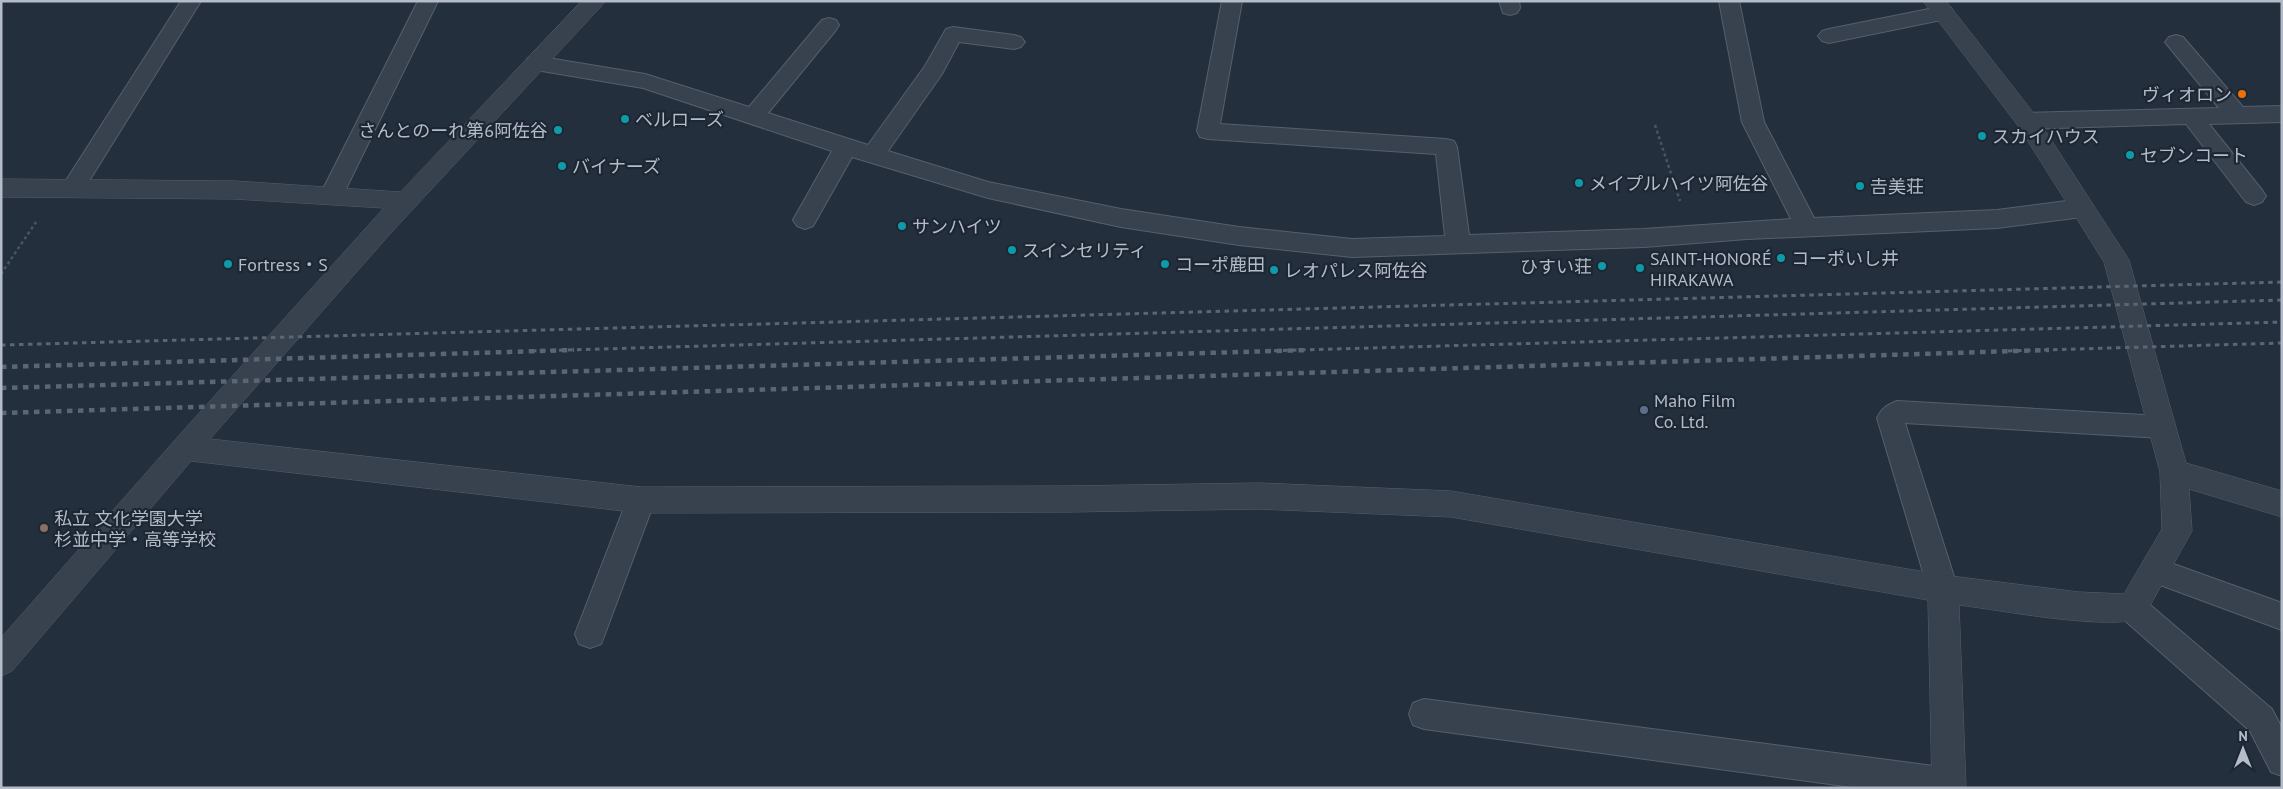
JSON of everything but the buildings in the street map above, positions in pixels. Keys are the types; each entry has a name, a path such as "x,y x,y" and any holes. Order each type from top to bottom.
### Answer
{"street":[{"path":"1,661 185,448 380,228 595,1"},
{"path":"185,448 641,500 1069,499 1260,496 1451,504 1944,589 2079,606 2132,608 2177,531 2174,472 2116,260 2027,121 1939,7"},
{"path":"1,188 235,190 407,201"},
{"path":"2174,472 2282,504"},
{"path":"1944,589 1949,786"}],"lane":[{"path":"66,188 191,1"},
{"path":"332,195 428,1"},
{"path":"1232,1 1208,131 1446,147 1458,244"},
{"path":"1729,1 1753,122 1807,228"},
{"path":"1828,36 1939,7"},
{"path":"754,116 829,24"},
{"path":"873,155 934,69 953,34 1014,42"},
{"path":"2176,42 2238,116"},
{"path":"536,63 646,81 846,147 988,190 1121,218 1239,236 1352,248 1997,219 2082,208"},
{"path":"2027,121 2282,114"},
{"path":"2192,117 2254,196"},
{"path":"806,220 846,147"},
{"path":"1944,589 1890,418 1897,412 2162,427"},
{"path":"590,634 641,500"},
{"path":"2154,570 2282,617"},
{"path":"2132,608 2261,720 2282,761"},
{"path":"1424,714 1949,786"}],"path":[{"path":"1655,125 1692,234"},
{"path":"1,274 66,188"}],"railway":[{"path":"1,345 2282,282"},
{"path":"532,351 2282,300"},
{"path":"1265,351 2282,322"},
{"path":"2008,351 2282,343"},
{"path":"1,367 574,350"},
{"path":"1,388 1309,350"},
{"path":"1,413 2049,350"}],"place":[{"name":"ヴィオロン","path":"2242,94"},
{"name":"ベルローズ","path":"625,119"},
{"name":"さんとのーれ第6阿佐谷","path":"558,130"},
{"name":"スカイハウス","path":"1982,136"},
{"name":"セブンコート","path":"2130,155"},
{"name":"バイナーズ","path":"562,166"},
{"name":"メイプルハイツ阿佐谷","path":"1579,183"},
{"name":"𠮷美荘","path":"1860,186"},
{"name":"サンハイツ","path":"902,226"},
{"name":"スインセリティ","path":"1012,250"},
{"name":"コーポいし井","path":"1781,258"},
{"name":"Fortress・S","path":"228,264"},
{"name":"コーポ鹿田","path":"1165,264"},
{"name":"ひすい荘","path":"1602,266"},
{"name":"SAINT-HONORÉ HIRAKAWA","path":"1640,268"},
{"name":"レオパレス阿佐谷","path":"1274,270"},
{"name":"Maho Film Co. Ltd.","path":"1644,410"},
{"name":"私立 文化学園大学 杉並中学・高等学校","path":"44,528"}]}
